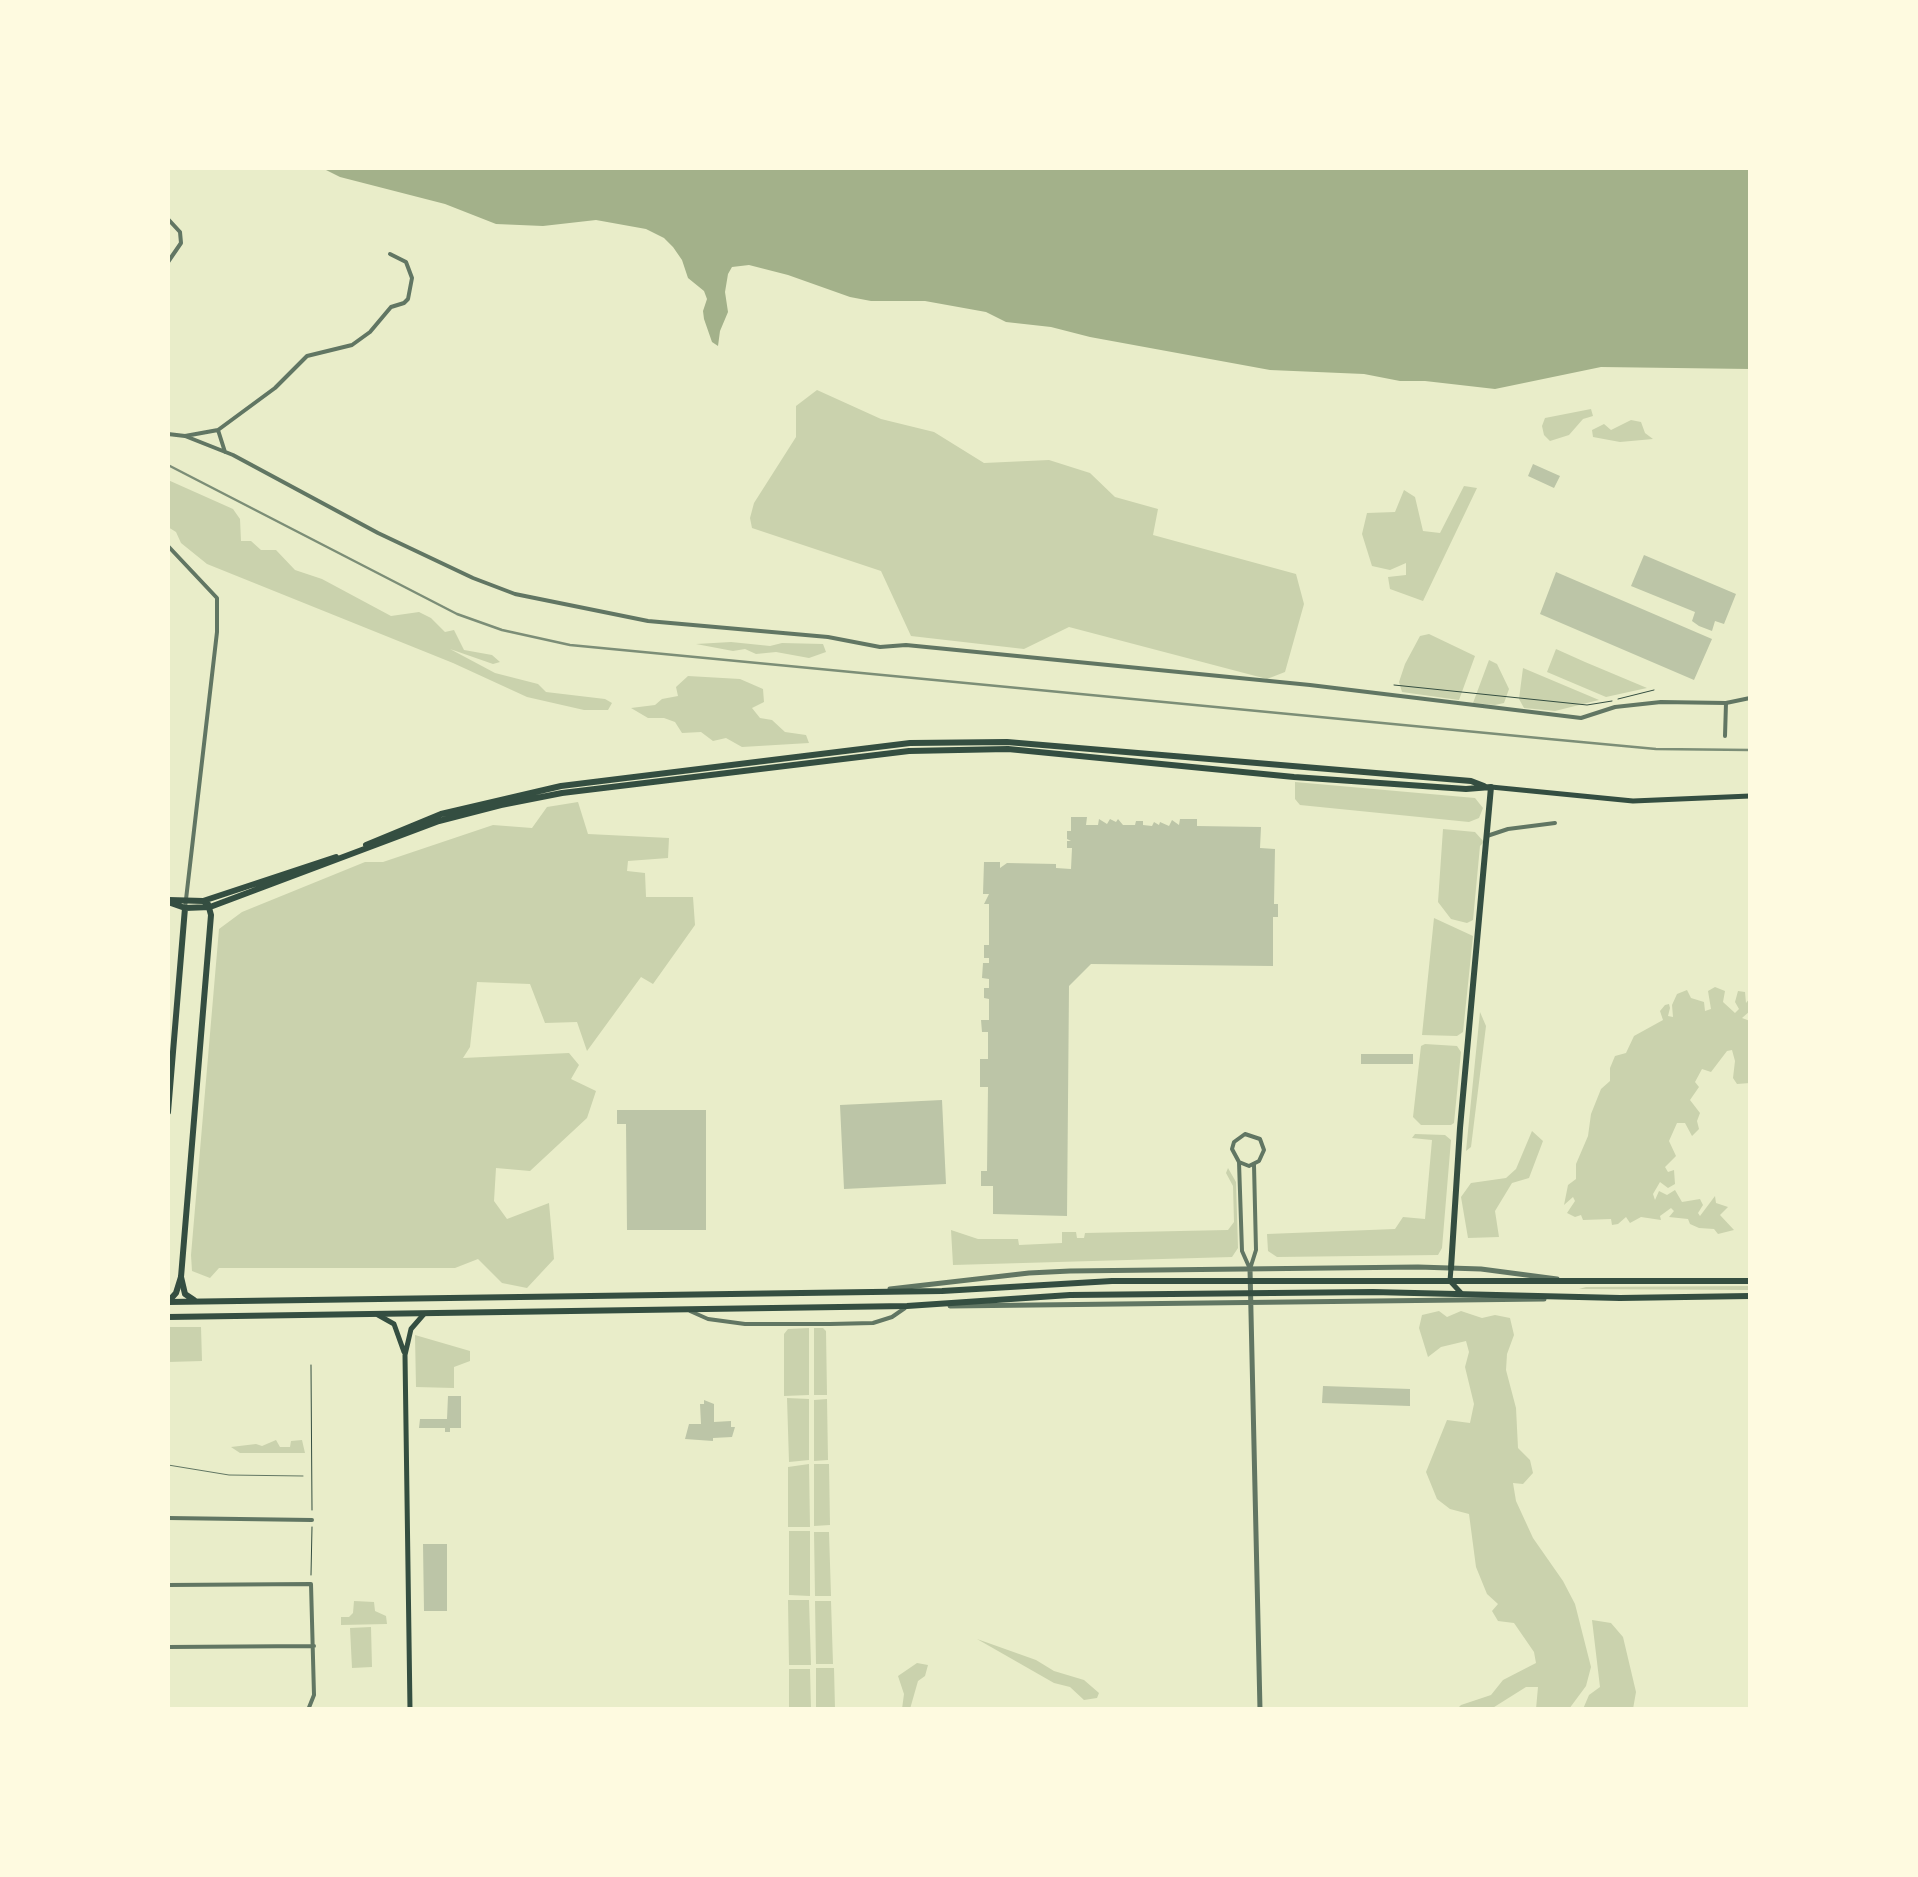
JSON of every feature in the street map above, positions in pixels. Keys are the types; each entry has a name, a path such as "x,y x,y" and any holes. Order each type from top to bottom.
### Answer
{"main road":[{"path":"168,901 206,904 439,821 501,805 562,793 909,751 1008,749 1294,777 1466,789 1488,787 1633,800 1750,796"},
{"path":"1462,1294 1450,1281 1488,787"},
{"path":"200,1302 184,1294 181,1276 206,904"},
{"path":"168,1112 185,905"},
{"path":"168,1302 181,1276"},
{"path":"168,1302 942,1292 1112,1281 1750,1281"},
{"path":"168,1317 907,1306 1070,1295 1750,1296"},
{"path":"370,1314 394,1324 405,1355"},
{"path":"410,1710 405,1355 411,1329 424,1314"}],"street":[{"path":"168,219 180,232 181,243 168,262"},
{"path":"185,436 218,430 275,388 307,356 352,346 391,307 408,299 410,270 400,257 390,254"},
{"path":"218,430 224,452"},
{"path":"168,434 185,436 224,452 473,578 515,594 648,621 828,638 880,647 906,645 1310,685 1581,718 1630,706 1726,704 1750,698"},
{"path":"168,546 218,598 185,905"},
{"path":"1724,736 1726,704"},
{"path":"1487,836 1556,823"},
{"path":"1238,1162 1254,1164 1263,1156 1264,1144 1250,1134 1234,1142 1232,1152 1238,1162 1242,1250 1251,1272"},
{"path":"1254,1164 1256,1250 1251,1272 1260,1710"},
{"path":"868,1292 1028,1272 1451,1268 1580,1282"},
{"path":"681,1308 708,1319 811,1324 873,1322 892,1317 907,1306 1620,1298"},
{"path":"168,1518 312,1520"},
{"path":"168,1585 311,1584 314,1696 308,1710"},
{"path":"168,1648 314,1646"}],"lane":[{"path":"168,1465 229,1475 303,1476"}],"path":[{"path":"1394,686 1587,705 1654,690"},
{"path":"311,1584 312,1365"}],"shaded area":[{"path":"322,168 1750,168 1750,369 1601,367 1495,389 1364,374 1270,370 1051,327 1006,322 986,312 925,301 850,297 749,265 732,267 728,274 728,312 718,346 712,342 704,319 704,291 688,278 673,247 646,229 596,220 543,226 496,224 445,204 340,177"},
{"path":"817,390 881,419 934,432 984,463 1049,460 1090,473 1115,497 1158,509 1153,535 1296,574 1304,604 1285,672 1267,679 1069,627 1024,649 911,636 881,571 752,528 754,503 796,437 796,406"},
{"path":"1591,409 1593,416 1583,419 1569,435 1550,441 1544,435 1545,418"},
{"path":"1631,420 1641,422 1645,433 1653,439 1620,442 1593,437 1592,430 1604,424 1611,430"},
{"path":"168,480 233,509 240,519 241,541 251,541 261,550 276,550 295,570 322,579 391,616 419,612 445,632 454,630 464,650 492,655 500,662 493,664 450,649 495,673 538,684 546,692 612,703 608,710 584,710 527,697 207,564 168,527"},
{"path":"1464,486 1477,488 1423,601 1390,589 1388,577 1406,575 1406,563 1390,570 1372,566 1362,534 1367,513 1395,512 1404,490 1415,497 1423,531 1440,533"},
{"path":"1429,634 1475,656 1459,700 1402,692 1399,682 1405,664 1420,636"},
{"path":"696,644 770,646 823,644 826,652 809,658"},
{"path":"1556,649 1647,688 1606,697 1547,672"},
{"path":"1489,660 1497,664 1509,689 1504,703 1473,703"},
{"path":"1523,668 1599,700 1555,711 1524,708 1519,699"},
{"path":"688,676 740,679 763,689 764,702 752,708 760,718 772,720 785,732 806,735 809,743 742,747 726,738 713,741 701,732 682,733 675,722 648,718 631,708 655,705 662,699 678,696 676,687"},
{"path":"1295,782 1475,798 1483,808 1479,818 1469,822 1300,805 1295,799"},
{"path":"578,802 588,834 669,838 668,858 628,861 627,871 645,873 646,897 693,897 695,925 653,984 641,977 587,1051 577,1022 545,1023 530,984 477,982 470,1047 463,1058 569,1053 579,1065 571,1079 596,1091 587,1118 530,1171 496,1168 494,1201 507,1219 549,1203 554,1259 527,1288 502,1283 478,1259 455,1268 219,1268 210,1278 192,1271 219,929 242,912 365,862 383,862 493,825 532,828 547,807"},
{"path":"1443,829 1475,832 1484,842 1480,846 1473,920 1467,923 1451,919 1438,902"},
{"path":"1434,918 1473,936 1463,1032 1457,1036 1422,1035"},
{"path":"1715,987 1725,991 1723,1002 1735,1013 1739,1009 1735,1002 1738,991 1745,992 1746,1003 1750,998 1750,1011 1742,1018 1750,1021 1750,1083 1737,1084 1733,1078 1732,1050 1711,1072 1702,1069 1695,1082 1699,1087 1690,1100 1700,1113 1699,1129 1692,1136 1685,1123 1677,1123 1669,1141 1676,1156 1665,1167 1668,1172 1674,1170 1675,1184 1668,1188 1660,1182 1653,1194 1655,1200 1659,1191 1667,1195 1675,1190 1682,1202 1700,1199 1700,1216 1715,1196 1716,1203 1728,1207 1720,1215 1734,1230 1718,1234 1714,1229 1699,1228 1688,1219 1669,1217 1674,1211 1671,1208 1660,1216 1661,1220 1641,1217 1630,1223 1626,1217 1612,1225 1611,1219 1583,1220 1581,1215 1567,1213 1575,1201 1573,1197 1564,1205 1568,1185 1576,1179 1576,1164 1588,1136 1591,1114 1601,1089 1610,1081 1615,1056 1626,1053 1634,1036 1663,1020 1660,1011 1665,1005 1669,1004 1668,1016 1673,1017 1672,1005 1677,994 1687,990 1691,998 1704,1002 1705,1011 1711,1009 1708,991"},
{"path":"1480,1012 1486,1026 1471,1147 1466,1151"},
{"path":"1421,1046 1457,1046 1461,1052 1451,1125 1421,1125 1413,1117"},
{"path":"1532,1131 1543,1141 1529,1178 1512,1183 1495,1211 1499,1237 1468,1238 1461,1197 1471,1183 1506,1178 1516,1169"},
{"path":"1415,1134 1445,1135 1451,1140 1442,1248 1438,1255 1277,1257 1268,1251 1267,1234 1395,1229 1403,1217 1425,1219 1432,1140 1412,1138"},
{"path":"1228,1168 1236,1182 1238,1248 1232,1257 953,1265 951,1230 978,1239 1018,1239 1019,1245 1062,1243 1062,1232 1076,1232 1077,1238 1084,1238 1085,1233 1228,1230 1234,1222"},
{"path":"1750,1286 1750,1290 1579,1289 1586,1287"},
{"path":"1439,1311 1447,1317 1461,1311 1482,1318 1510,1318 1514,1335 1506,1370 1516,1408 1518,1448 1530,1460 1533,1473 1523,1484 1513,1483 1516,1501 1533,1538 1575,1604 1591,1667 1586,1686 1569,1709 1536,1709 1538,1687 1526,1687 1491,1709 1457,1709 1491,1695 1503,1680 1536,1663 1534,1652 1514,1623 1498,1621 1492,1611 1498,1604 1487,1594 1476,1567 1469,1514 1450,1509 1437,1499 1426,1472 1447,1420 1470,1423 1474,1404 1465,1367 1469,1352 1466,1341 1441,1347 1428,1357 1419,1328 1422,1315"},
{"path":"168,1327 201,1327 202,1361 168,1362"},
{"path":"809,1328 809,1395 784,1396 784,1334 788,1329"},
{"path":"814,1328 826,1331 827,1395 814,1395"},
{"path":"415,1335 470,1351 470,1361 454,1367 454,1388 416,1387"},
{"path":"787,1398 809,1399 809,1460 789,1462"},
{"path":"827,1399 828,1460 814,1461 814,1400"},
{"path":"276,1440 280,1447 290,1447 291,1441 302,1440 305,1453 240,1453 231,1447 262,1446"},
{"path":"809,1464 810,1527 788,1527 788,1467"},
{"path":"814,1464 829,1464 830,1525 814,1526"},
{"path":"789,1531 810,1531 810,1596 789,1595"},
{"path":"814,1532 829,1532 831,1596 815,1596"},
{"path":"788,1600 809,1600 811,1665 789,1665"},
{"path":"354,1601 374,1602 375,1611 386,1616 387,1624 341,1625 341,1617 353,1613"},
{"path":"815,1601 831,1601 833,1664 816,1664"},
{"path":"1592,1620 1611,1623 1623,1637 1636,1692 1633,1709 1583,1709 1589,1695 1600,1687"},
{"path":"371,1627 372,1667 352,1668 350,1628"},
{"path":"977,1639 1084,1680 1099,1693 1097,1698 1084,1700 1070,1687 1054,1683"},
{"path":"917,1663 928,1665 925,1676 918,1681 910,1709 902,1709 904,1694 898,1676"},
{"path":"816,1668 834,1668 835,1709 816,1709"},
{"path":"789,1669 810,1669 811,1709 789,1709"}],"building":[{"path":"1533,464 1560,476 1554,488 1528,476"},
{"path":"1644,555 1736,594 1724,624 1715,621 1712,631 1699,626 1692,621 1695,612 1631,586"},
{"path":"1556,572 1712,639 1694,680 1540,614"},
{"path":"1071,817 1087,817 1086,825 1098,825 1099,819 1107,824 1110,819 1118,819 1123,825 1143,821 1143,825 1160,822 1169,826 1172,820 1179,825 1180,819 1197,819 1197,826 1261,827 1260,848 1275,849 1274,904 1278,904 1278,917 1273,917 1273,966 1091,964 1069,986 1067,1216 993,1214 993,1186 981,1186 981,1171 987,1171 988,1087 980,1087 980,1059 988,1059 988,1032 982,1032 981,1020 989,1020 989,999 984,998 984,988 989,988 989,979 982,978 983,963 989,963 989,958 984,958 984,945 989,945 989,904 984,904 989,894 983,894 984,862 1000,862 1000,868 1007,863 1056,864 1056,868 1071,869 1072,848 1067,848 1067,841 1071,841 1067,831 1071,831"},
{"path":"1361,1054 1413,1054 1413,1064 1361,1064"},
{"path":"942,1100 946,1184 844,1189 840,1105"},
{"path":"617,1110 706,1110 706,1230 627,1230 626,1124 617,1124"},
{"path":"1323,1386 1410,1389 1410,1406 1322,1403"},
{"path":"448,1396 461,1396 461,1428 445,1432 445,1428 419,1428 420,1419 447,1419"},
{"path":"704,1400 714,1404 714,1422 731,1421 731,1427 735,1427 732,1437 713,1441 685,1439 689,1424 701,1424 700,1404"},
{"path":"423,1544 447,1544 447,1611 424,1611"}],"railway":[{"path":"168,465 457,614 502,630 570,645 1656,749 1750,750"}]}
